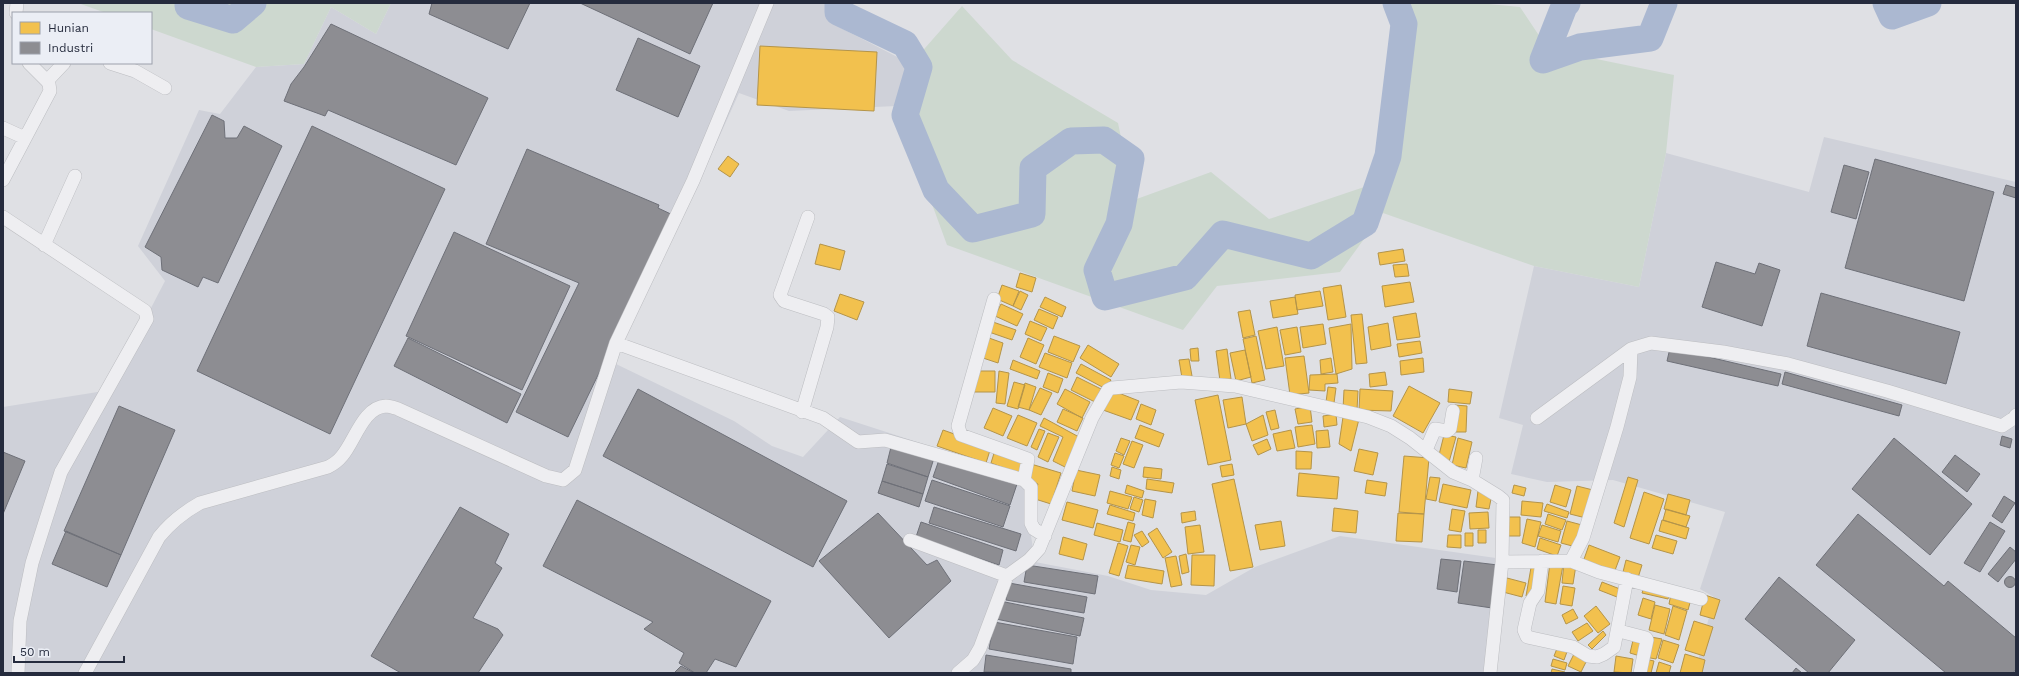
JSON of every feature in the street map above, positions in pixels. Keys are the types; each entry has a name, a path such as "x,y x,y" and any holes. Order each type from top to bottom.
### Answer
{"street":[{"path":"85,673 159,537 170,524 185,512 200,503 332,464 344,454 364,421 372,412 386,406 398,409 546,476 563,480 569,477 575,470 616,343 693,181 767,3"},
{"path":"3,180 50,91 47,81 30,64"},
{"path":"47,81 63,64"},
{"path":"113,64 135,71 165,88"},
{"path":"3,128 25,138"},
{"path":"44,245 75,176"},
{"path":"3,217 145,311 147,319 61,472 32,563 20,621 18,673"},
{"path":"802,412 827,327 828,317 784,301 780,295 808,217"},
{"path":"994,299 958,426 961,435 1028,459 1024,480"},
{"path":"616,343 802,412 823,418 858,442 885,440 1024,480 1031,487 1030,523 1034,529 1045,536"},
{"path":"1537,418 1631,349 1651,343 1723,352 1788,364 1887,391 2002,426 2014,418 2016,414"},
{"path":"1571,561 1583,538 1617,427 1630,377 1631,349"},
{"path":"958,673 973,660 980,648 1007,576 1035,555 1045,536 1092,418 1108,390 1112,388 1181,382 1235,386 1368,418 1391,426 1426,450 1438,462 1453,472 1472,480 1498,496 1502,500 1502,562 1490,673"},
{"path":"1426,450 1435,429 1447,431 1450,429 1452,411"},
{"path":"1472,480 1476,458"},
{"path":"910,540 1007,576"},
{"path":"1542,561 1538,591 1530,603 1524,630 1527,637 1573,647 1588,656 1596,657 1604,654 1614,647 1627,579"},
{"path":"1502,562 1571,561 1599,572 1701,599"},
{"path":"1618,629 1648,640 1640,673"}],"shaded area":[{"path":"78,3 391,3 376,34 331,7 304,64 256,67 152,29 152,12 103,12"},
{"path":"391,3 825,3 839,27 911,64 896,106 789,111 739,93 698,184 645,284 616,364 734,421 772,446 803,457 840,417 1022,476 1035,562 1108,576 1151,590 1206,595 1255,567 1340,536 1503,559 1489,673 3,673 3,407 104,391 125,358 165,281 138,246 199,110 220,114 256,67 304,64 331,7 376,34"},
{"path":"1399,3 1478,3 1520,7 1548,49 1674,75 1666,153 1639,287 1534,266 1383,213 1340,272 1217,286 1183,330 947,245 896,106 911,64 962,6 1012,60 1118,123 1134,200 1211,172 1269,219 1376,183"},
{"path":"1824,137 2016,182 2016,673 1695,673 1714,597 1700,589 1725,512 1613,480 1547,482 1511,474 1523,425 1499,418 1534,266 1639,287 1666,153 1809,192"}],"building: Hunian":[{"path":"760,46 877,52 874,111 757,105"},
{"path":"728,156 739,164 730,177 718,169"},
{"path":"820,244 845,251 840,270 815,264"},
{"path":"1403,249 1405,261 1380,265 1378,253"},
{"path":"1407,264 1409,276 1395,277 1393,265"},
{"path":"1020,273 1036,278 1032,292 1016,287"},
{"path":"1410,282 1414,302 1385,307 1382,286"},
{"path":"1002,285 1019,291 1013,306 997,299"},
{"path":"1341,285 1346,317 1328,320 1323,288"},
{"path":"1020,291 1028,295 1021,310 1013,306"},
{"path":"1320,291 1323,306 1297,310 1295,295"},
{"path":"840,294 864,302 857,320 834,311"},
{"path":"1045,297 1066,307 1062,317 1040,307"},
{"path":"1295,297 1298,314 1273,318 1270,301"},
{"path":"1001,304 1023,314 1017,326 995,316"},
{"path":"1039,309 1058,317 1053,329 1034,320"},
{"path":"1250,310 1255,335 1243,338 1238,312"},
{"path":"1416,313 1420,337 1397,340 1393,317"},
{"path":"1362,314 1367,363 1356,364 1351,315"},
{"path":"1030,321 1047,328 1041,341 1025,334"},
{"path":"993,322 1016,330 1012,340 989,332"},
{"path":"1388,323 1391,346 1371,350 1368,327"},
{"path":"1323,324 1326,344 1303,348 1300,327"},
{"path":"1351,324 1352,369 1336,374 1329,328"},
{"path":"1277,327 1284,366 1266,369 1258,331"},
{"path":"1297,327 1301,352 1285,355 1280,330"},
{"path":"1054,336 1080,346 1073,362 1048,352"},
{"path":"1256,336 1265,380 1252,383 1243,339"},
{"path":"989,338 1003,343 998,363 983,358"},
{"path":"1028,338 1044,345 1036,364 1020,357"},
{"path":"1420,341 1422,353 1399,357 1397,344"},
{"path":"1088,345 1119,364 1111,377 1080,358"},
{"path":"1198,348 1199,361 1191,361 1190,349"},
{"path":"1227,349 1231,379 1220,381 1216,351"},
{"path":"1245,350 1251,377 1236,381 1230,353"},
{"path":"1045,353 1072,363 1067,378 1039,367"},
{"path":"1304,356 1309,393 1290,395 1285,358"},
{"path":"1331,358 1333,372 1321,374 1320,360"},
{"path":"1423,358 1424,372 1401,375 1400,361"},
{"path":"1189,359 1192,376 1182,378 1179,360"},
{"path":"1013,360 1040,371 1037,379 1010,369"},
{"path":"1081,364 1111,380 1106,389 1076,373"},
{"path":"974,371 995,371 995,392 974,392"},
{"path":"999,371 1009,373 1005,404 996,403"},
{"path":"1385,372 1387,385 1370,387 1369,374"},
{"path":"1048,373 1063,379 1058,393 1043,387"},
{"path":"1337,374 1338,383 1325,384 1325,391 1309,390 1310,375"},
{"path":"1077,377 1101,389 1095,402 1071,390"},
{"path":"1014,382 1025,385 1018,409 1007,406"},
{"path":"1025,383 1036,387 1029,410 1018,407"},
{"path":"1409,386 1440,403 1423,433 1393,416"},
{"path":"1328,387 1336,388 1334,403 1326,402"},
{"path":"1040,388 1052,393 1041,415 1029,410"},
{"path":"1065,389 1090,402 1082,418 1057,404"},
{"path":"1360,389 1393,391 1391,411 1359,410"},
{"path":"1449,389 1472,392 1470,404 1448,402"},
{"path":"1111,390 1139,401 1131,420 1103,410"},
{"path":"1344,390 1358,391 1357,410 1343,409"},
{"path":"1218,395 1231,460 1208,465 1195,400"},
{"path":"1242,397 1246,424 1228,428 1223,400"},
{"path":"1141,404 1156,410 1151,425 1136,419"},
{"path":"1455,405 1467,406 1466,432 1454,432"},
{"path":"1310,406 1312,422 1298,424 1295,409"},
{"path":"993,408 1012,416 1003,436 984,428"},
{"path":"1063,409 1083,418 1077,431 1057,422"},
{"path":"1275,410 1279,428 1271,430 1266,412"},
{"path":"1336,414 1337,425 1324,427 1323,416"},
{"path":"1018,415 1037,423 1027,446 1007,438"},
{"path":"1263,415 1268,435 1252,441 1246,424"},
{"path":"1343,417 1359,419 1351,451 1339,444"},
{"path":"1044,418 1079,437 1065,467 1053,461 1063,437 1040,426"},
{"path":"1140,425 1164,434 1159,447 1135,438"},
{"path":"1312,425 1315,444 1298,447 1295,427"},
{"path":"1039,429 1045,431 1037,450 1031,447"},
{"path":"943,430 991,447 986,463 937,446"},
{"path":"1291,430 1295,448 1277,451 1273,434"},
{"path":"1328,430 1330,447 1317,448 1316,431"},
{"path":"1048,433 1059,437 1048,462 1038,457"},
{"path":"1444,435 1456,437 1449,462 1438,459"},
{"path":"1121,438 1130,441 1124,455 1116,451"},
{"path":"1458,438 1472,442 1466,468 1452,465"},
{"path":"1267,439 1271,449 1258,455 1253,445"},
{"path":"1132,441 1143,445 1134,468 1123,464"},
{"path":"1359,449 1378,453 1373,475 1354,471"},
{"path":"995,450 1027,462 1022,475 991,463"},
{"path":"1296,451 1312,452 1311,469 1296,469"},
{"path":"1115,453 1124,456 1119,468 1111,465"},
{"path":"1404,456 1429,458 1424,514 1399,512"},
{"path":"1031,464 1061,473 1051,504 1032,498 1038,484 1027,479"},
{"path":"1232,464 1234,475 1222,477 1220,466"},
{"path":"1112,467 1121,470 1119,479 1110,476"},
{"path":"1144,467 1162,469 1161,479 1143,477"},
{"path":"1076,470 1100,475 1095,496 1072,491"},
{"path":"1299,473 1339,477 1337,499 1297,496"},
{"path":"1430,477 1440,478 1436,501 1426,499"},
{"path":"1628,477 1638,480 1624,527 1614,523"},
{"path":"1147,479 1174,483 1172,493 1146,489"},
{"path":"1234,479 1253,567 1230,571 1212,484"},
{"path":"1367,480 1387,483 1385,496 1365,493"},
{"path":"1443,484 1471,490 1467,508 1439,502"},
{"path":"1127,485 1144,491 1142,498 1125,493"},
{"path":"1514,485 1526,488 1524,496 1512,493"},
{"path":"1555,485 1571,490 1566,507 1550,502"},
{"path":"1577,486 1593,490 1586,518 1570,514"},
{"path":"1110,491 1132,497 1128,509 1107,503"},
{"path":"1478,491 1492,494 1489,509 1476,507"},
{"path":"1644,492 1664,499 1649,544 1630,538"},
{"path":"1668,494 1690,500 1686,515 1664,509"},
{"path":"1134,497 1143,500 1139,512 1130,509"},
{"path":"1145,499 1156,501 1153,518 1142,515"},
{"path":"1522,501 1543,503 1541,517 1521,515"},
{"path":"1067,502 1098,510 1093,528 1062,520"},
{"path":"1547,504 1569,512 1567,518 1544,511"},
{"path":"1110,505 1135,513 1133,521 1107,514"},
{"path":"1334,508 1358,511 1356,533 1332,531"},
{"path":"1452,509 1465,511 1461,532 1449,530"},
{"path":"1666,509 1690,516 1686,527 1663,520"},
{"path":"1195,511 1196,520 1182,523 1181,513"},
{"path":"1488,512 1489,528 1470,529 1469,513"},
{"path":"1398,513 1424,514 1422,542 1396,541"},
{"path":"1548,514 1566,520 1562,530 1545,524"},
{"path":"1508,517 1520,517 1520,536 1507,536"},
{"path":"1527,519 1541,522 1535,547 1522,543"},
{"path":"1662,520 1689,528 1686,539 1659,531"},
{"path":"1281,521 1285,546 1260,550 1255,525"},
{"path":"1567,521 1582,525 1576,547 1561,543"},
{"path":"1128,522 1135,524 1131,542 1123,540"},
{"path":"1097,523 1123,530 1120,542 1094,535"},
{"path":"1200,525 1204,552 1188,554 1185,527"},
{"path":"1542,525 1561,531 1558,542 1538,536"},
{"path":"1157,528 1172,552 1163,558 1148,534"},
{"path":"1478,530 1486,530 1486,543 1478,543"},
{"path":"1142,531 1149,542 1142,547 1134,535"},
{"path":"1465,533 1473,533 1473,546 1465,546"},
{"path":"1448,535 1461,535 1461,548 1447,547"},
{"path":"1656,535 1677,541 1673,554 1652,548"},
{"path":"1063,537 1087,544 1083,560 1059,554"},
{"path":"1540,538 1561,545 1557,556 1537,549"},
{"path":"1118,543 1128,546 1119,576 1109,573"},
{"path":"1131,545 1140,547 1135,565 1126,562"},
{"path":"1589,545 1620,557 1614,573 1583,562"},
{"path":"1186,554 1189,572 1182,574 1179,556"},
{"path":"1192,555 1215,555 1214,586 1191,585"},
{"path":"1176,556 1182,585 1171,587 1165,558"},
{"path":"1626,560 1642,565 1637,581 1622,576"},
{"path":"1532,562 1539,564 1534,597 1526,596"},
{"path":"1550,563 1563,565 1556,604 1545,602"},
{"path":"1564,563 1576,565 1573,584 1562,583"},
{"path":"1128,565 1164,571 1162,584 1125,578"},
{"path":"1507,578 1526,583 1522,597 1503,592"},
{"path":"1602,582 1620,589 1617,597 1599,590"},
{"path":"1563,586 1575,588 1572,606 1560,604"},
{"path":"1644,587 1670,593 1668,599 1642,593"},
{"path":"1671,594 1691,599 1688,610 1669,604"},
{"path":"1705,595 1720,600 1714,619 1700,615"},
{"path":"1643,598 1655,602 1651,619 1638,615"},
{"path":"1655,605 1670,609 1664,634 1649,630"},
{"path":"1596,606 1610,624 1598,633 1584,616"},
{"path":"1673,606 1687,611 1679,640 1665,635"},
{"path":"1573,609 1578,618 1566,624 1562,615"},
{"path":"1694,621 1713,627 1704,656 1685,650"},
{"path":"1587,623 1593,631 1578,641 1572,632"},
{"path":"1603,631 1606,635 1592,649 1588,645"},
{"path":"1634,636 1644,639 1640,656 1630,653"},
{"path":"1651,637 1662,639 1656,659 1645,657"},
{"path":"1663,640 1679,645 1673,663 1658,658"},
{"path":"1558,646 1568,649 1564,660 1554,656"},
{"path":"1575,652 1588,658 1581,672 1568,666"},
{"path":"1685,654 1705,660 1702,673 1680,673"},
{"path":"1616,656 1633,659 1631,673 1614,672"},
{"path":"1553,659 1567,663 1565,670 1551,666"},
{"path":"1645,659 1654,661 1651,673 1641,673"},
{"path":"1659,662 1671,666 1669,673 1656,673"},
{"path":"1552,669 1565,672 1565,673 1551,673"}],"building: Industri":[{"path":"432,3 530,3 508,49 429,14"},
{"path":"580,3 713,3 690,54"},
{"path":"331,24 488,98 456,165 328,110 325,116 284,101 291,84 304,67"},
{"path":"638,38 700,66 678,117 616,90"},
{"path":"212,115 224,121 225,138 237,138 244,126 282,146 218,283 203,277 198,287 162,270 161,257 145,247"},
{"path":"312,126 445,189 330,434 197,371"},
{"path":"527,149 659,205 658,208 675,216 568,437 516,412 579,283 486,244"},
{"path":"1875,159 1994,192 1964,301 1845,268"},
{"path":"1844,165 1869,172 1856,219 1831,212"},
{"path":"2006,185 2016,188 2016,198 2003,194"},
{"path":"454,232 570,286 522,390 406,336"},
{"path":"1716,262 1755,274 1759,263 1780,270 1762,326 1702,307"},
{"path":"1821,293 1960,332 1946,384 1807,346"},
{"path":"408,338 521,394 507,423 394,366"},
{"path":"1670,348 1781,374 1778,386 1667,361"},
{"path":"1785,372 1902,405 1899,416 1782,384"},
{"path":"638,389 847,501 813,567 603,456"},
{"path":"119,406 175,430 121,555 64,531"},
{"path":"2002,436 2012,439 2010,448 2000,445"},
{"path":"1894,438 1972,504 1930,555 1852,489"},
{"path":"892,443 935,455 928,477 887,463"},
{"path":"3,452 25,461 3,514"},
{"path":"1955,455 1980,474 1967,492 1942,472"},
{"path":"940,457 1017,484 1010,505 933,477"},
{"path":"887,464 928,477 923,494 882,481"},
{"path":"932,480 1010,506 1003,527 925,501"},
{"path":"882,481 923,494 919,507 878,493"},
{"path":"2004,496 2015,503 2002,523 1992,516"},
{"path":"577,500 771,601 736,667 715,659 706,673 695,673 679,663 684,653 644,629 653,622 543,566"},
{"path":"460,507 509,534 495,563 502,568 473,618 498,629 503,635 478,673 401,673 371,656"},
{"path":"934,507 1021,534 1016,551 929,523"},
{"path":"878,513 927,565 937,560 951,581 889,638 819,561"},
{"path":"1858,514 1944,586 1948,581 2016,638 2016,669 2013,673 1946,673 1816,565"},
{"path":"921,522 1003,550 999,565 916,537"},
{"path":"1990,522 2005,531 1980,572 1964,563"},
{"path":"66,531 121,555 107,587 52,564"},
{"path":"2010,547 2016,552 2016,559 1998,582 1988,574"},
{"path":"1441,559 1461,561 1457,592 1437,589"},
{"path":"1464,561 1498,565 1492,608 1458,603"},
{"path":"1027,565 1098,576 1095,594 1024,582"},
{"path":"1779,577 1855,640 1828,673 1809,673 1745,619"},
{"path":"2008,577 2012,577 2014,578 2014,586 2008,587 2005,584 2005,580"},
{"path":"1009,583 1087,597 1084,613 1006,600"},
{"path":"1000,601 1084,618 1080,636 996,619"},
{"path":"994,622 1077,637 1073,664 989,649"},
{"path":"986,655 1071,669 1071,673 984,672"},
{"path":"681,666 694,673 674,673"},
{"path":"1796,668 1802,673 1792,673"}],"waterway":[{"path":"188,3 188,6 233,20 253,3"},
{"path":"838,3 838,12 905,44 919,67 905,115 936,190 973,229 1032,214 1033,168 1071,141 1104,140 1131,159 1119,224 1097,270 1105,297 1185,277 1223,234 1311,256 1365,223 1388,156 1404,24 1396,3"},
{"path":"1567,3 1565,4 1543,60 1580,47 1650,38 1664,3"},
{"path":"1886,3 1892,16 1928,3"}]}
